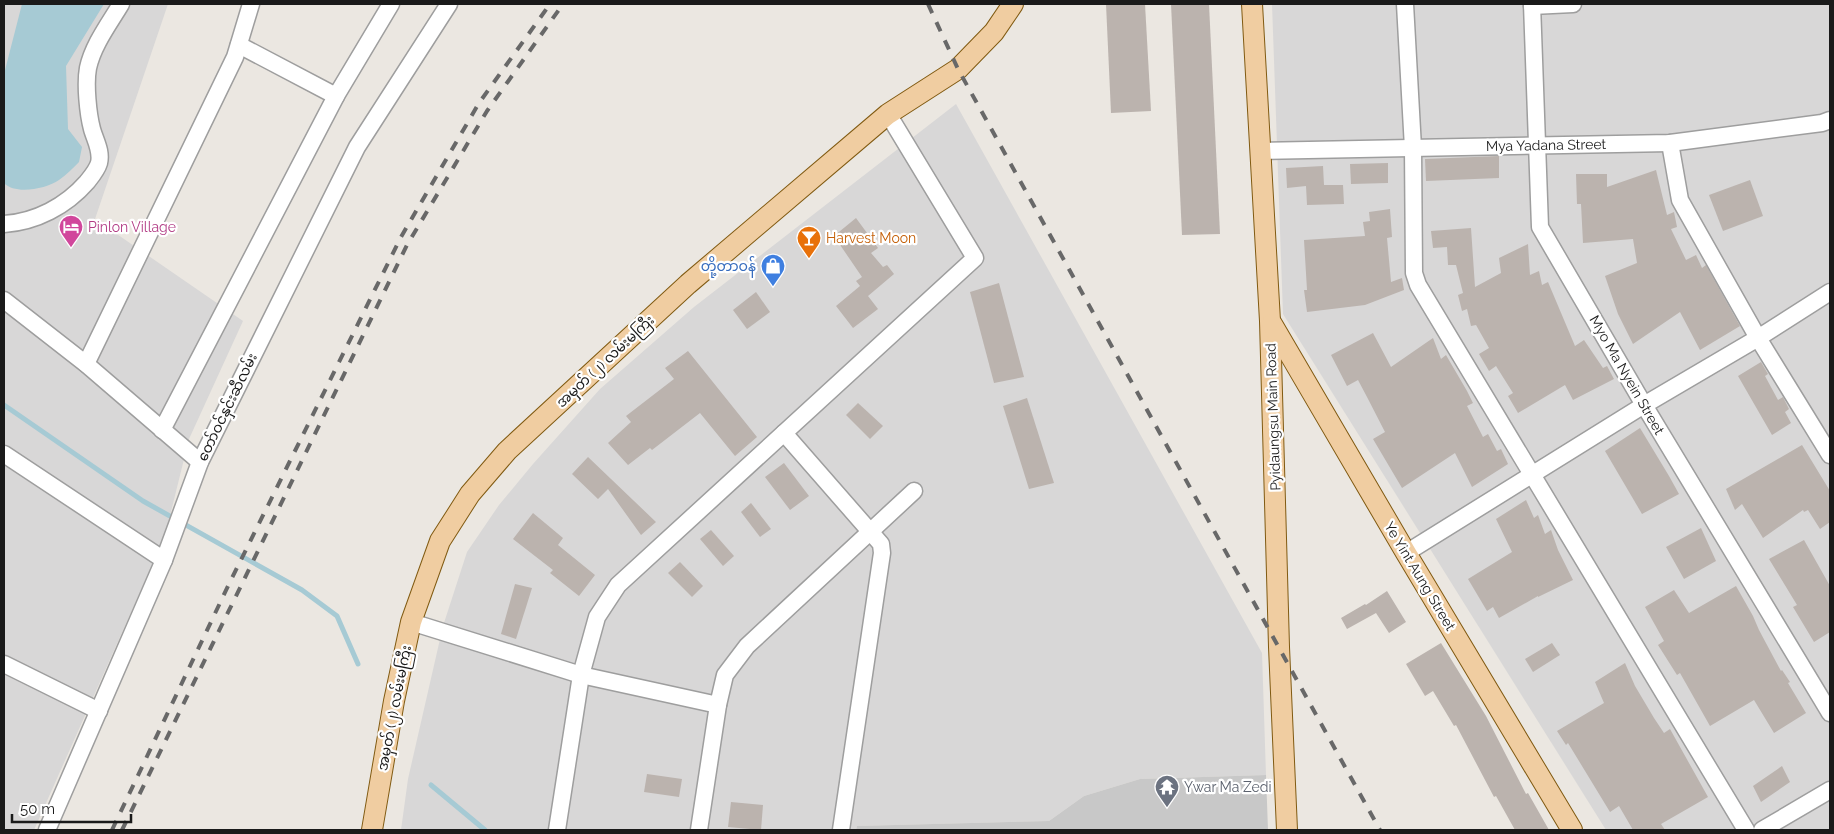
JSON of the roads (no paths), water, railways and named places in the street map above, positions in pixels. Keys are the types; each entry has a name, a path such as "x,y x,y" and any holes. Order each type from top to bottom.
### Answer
{"main road":[{"name":"အမှတ် (၂) လမ်းမကြီး","path":"372,830 394,701 411,622 440,541 470,494 507,451 688,284 888,114 958,69 994,32 1014,4"},
{"name":"Pyidaungsu Main Road","path":"1252,4 1270,321 1287,830"},
{"name":"Ye Yint Aung Street","path":"1270,321 1406,554 1572,830"}],"street":[{"path":"4,224 35,218 54,209 77,194 92,175 99,162 98,144 92,129 88,98 88,69 97,45 121,4"},
{"path":"86,364 235,57 251,4"},
{"path":"162,430 336,96 391,4"},
{"name":"တော်ဝင်နှင်းဆီလမ်း","path":"47,830 164,560 200,462 356,147 449,4"},
{"path":"1406,4 1413,148 1414,273 1418,285 1746,830"},
{"path":"1532,5 1574,4"},
{"name":"Myo Ma Nyein Street","path":"1532,5 1540,227 1644,405 1830,713"},
{"path":"239,45 336,96"},
{"path":"557,830 581,676 597,617 618,585 975,258 888,114"},
{"name":"Mya Yadana Street","path":"1260,150 1670,143 1822,123 1830,120"},
{"path":"1670,143 1680,200 1758,338 1830,455"},
{"path":"1406,554 1644,405 1758,338 1830,292"},
{"path":"4,300 86,364 200,462"},
{"path":"784,433 881,544 882,553 841,830"},
{"path":"4,454 164,560"},
{"path":"699,830 718,705 725,675 747,646 914,491"},
{"path":"411,622 581,676 718,705"},
{"path":"4,664 99,711"},
{"path":"1762,830 1830,790"}],"water":[{"path":"22,4 104,4 66,66 68,129 82,147 79,162 53,183 39,188 23,190 9,187 4,183 4,74"}],"waterway":[{"path":"4,405 143,501 302,590 337,616 358,664"},
{"path":"431,785 485,830"}],"railway":[{"path":"112,830 229,584 401,237 479,103 550,4"},
{"path":"122,830 407,245 487,111 563,4"},
{"path":"928,4 958,69 1380,830"}],"place":[{"name":"Pinlon Village","path":"71,248"},
{"name":"Harvest Moon","path":"809,259"},
{"name":"တို့တာဝန်","path":"773,287"},
{"name":"Ywar Ma Zedi","path":"1167,808"}]}
